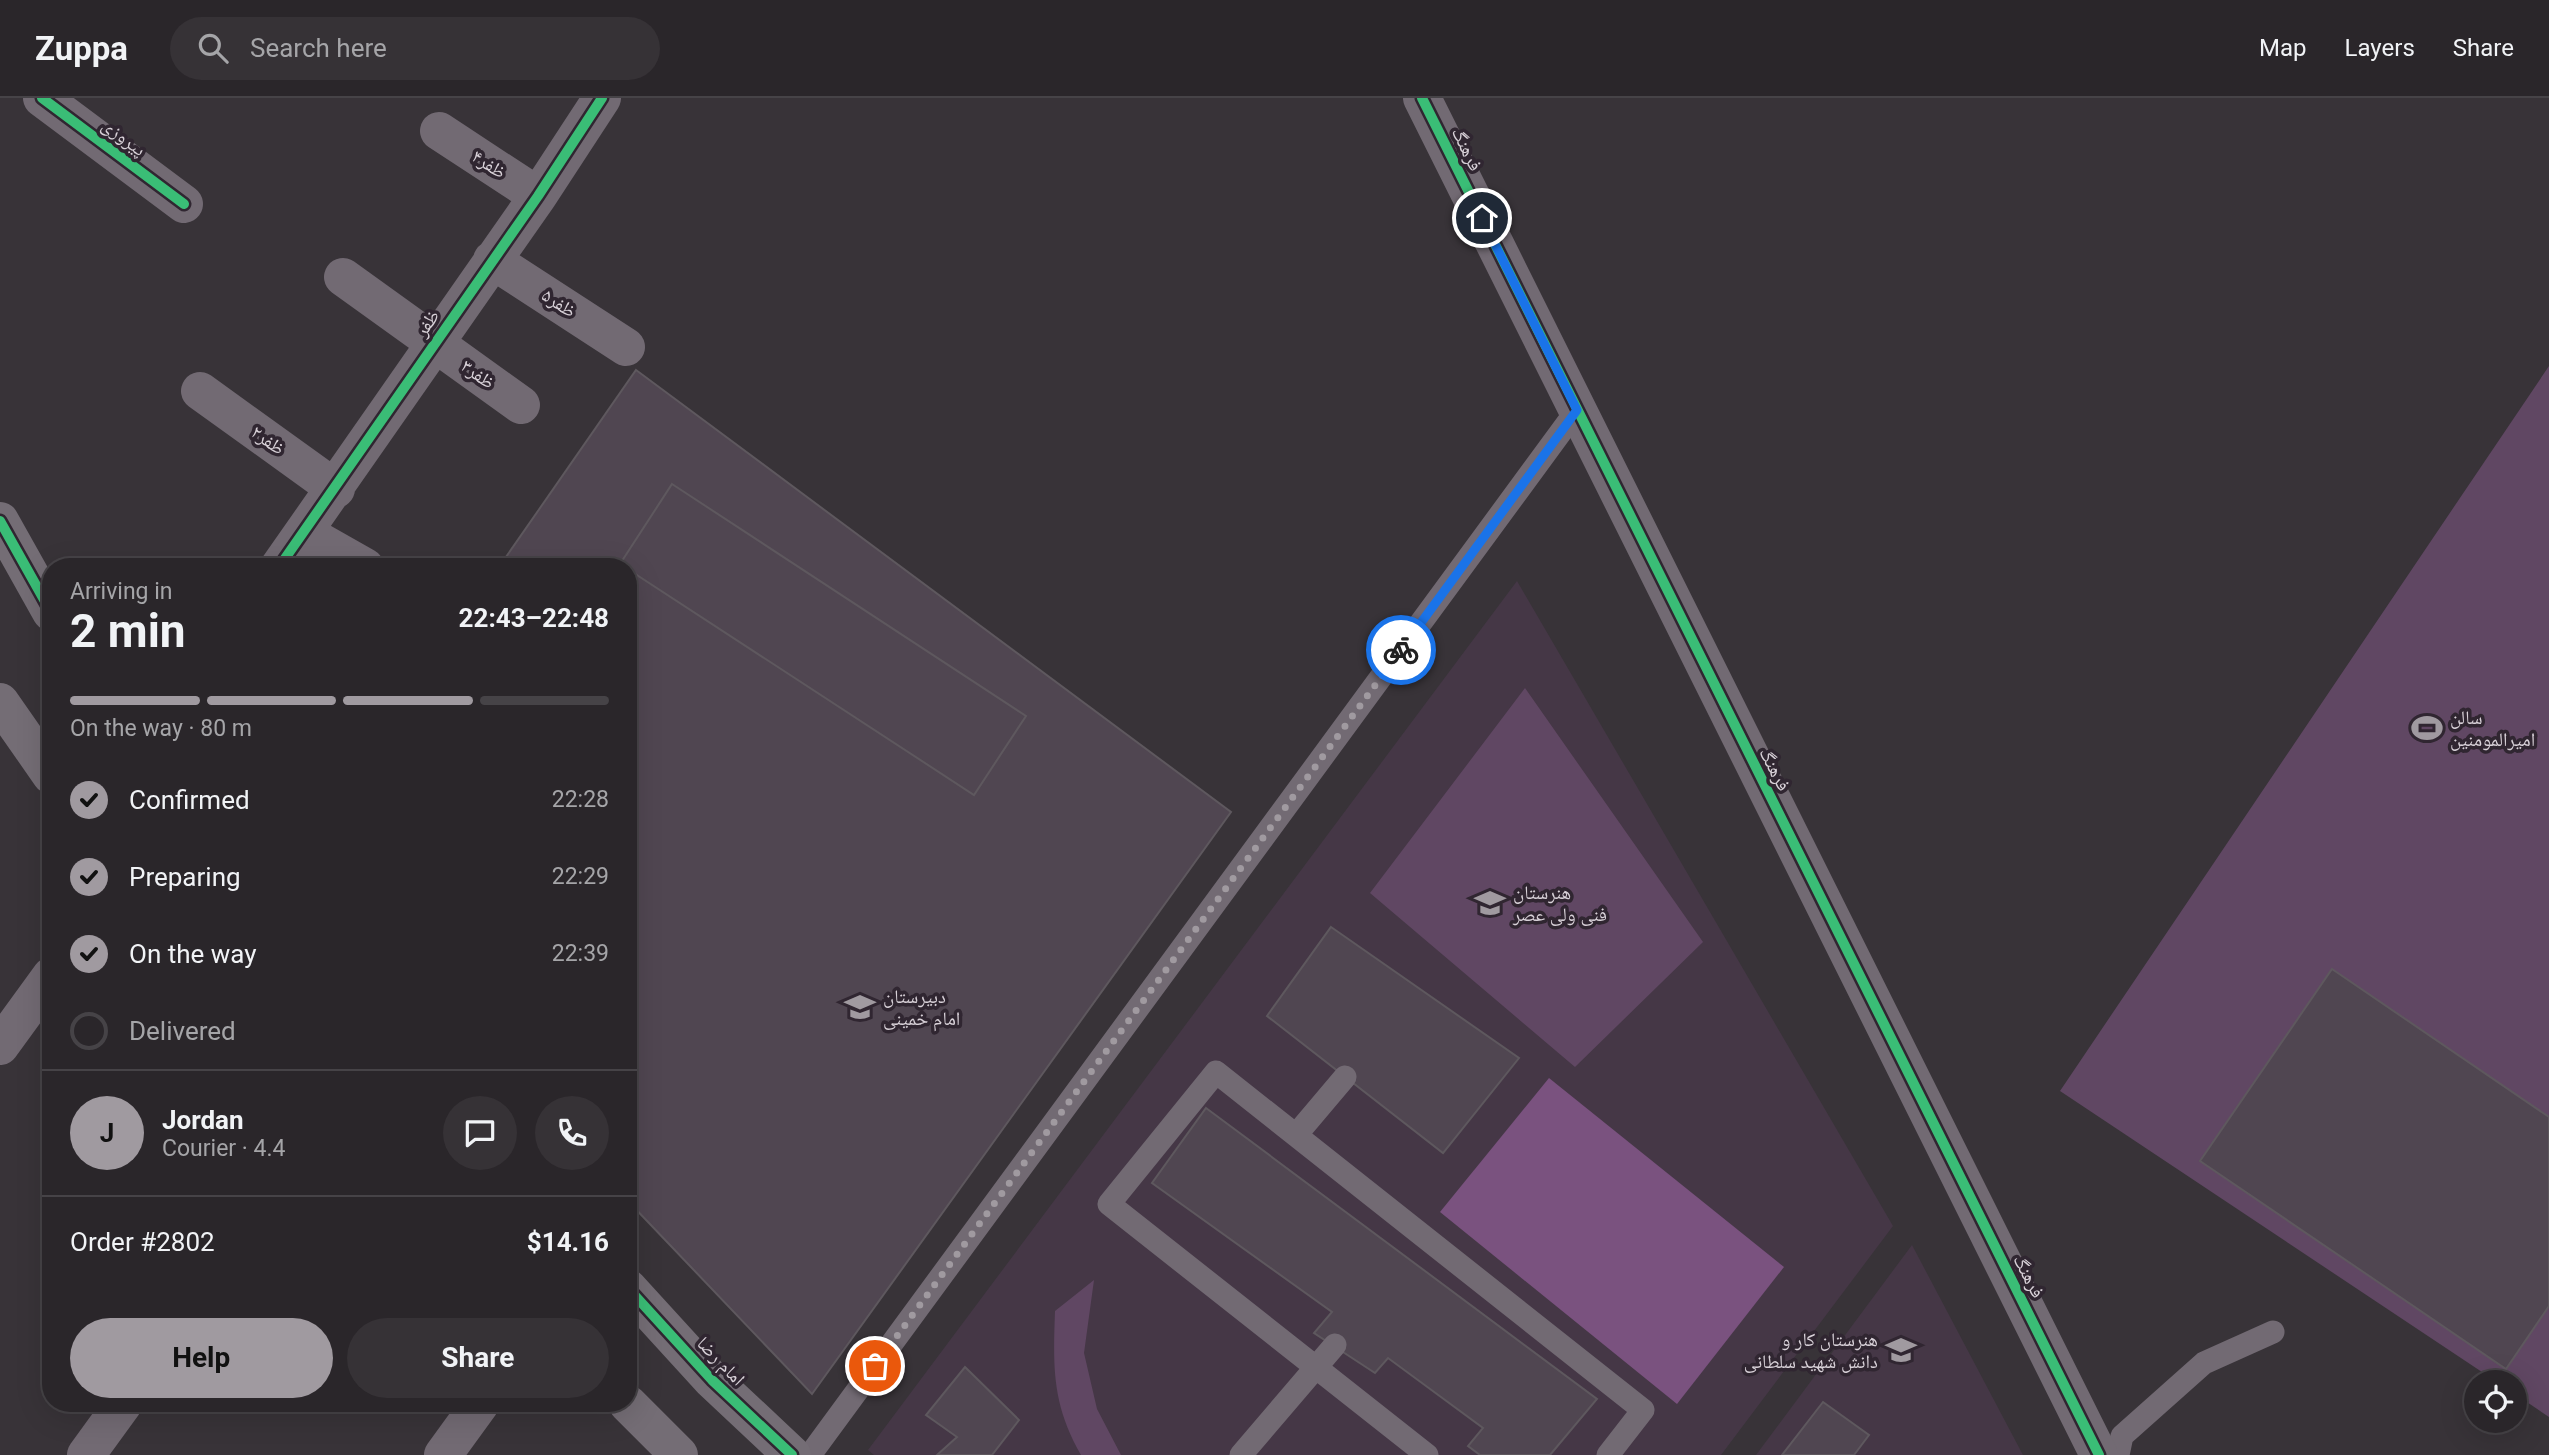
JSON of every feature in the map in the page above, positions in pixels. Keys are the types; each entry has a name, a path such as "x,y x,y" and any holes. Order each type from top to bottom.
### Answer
{"street":[{"name":"پیروزی","path":"42,98 184,204"},
{"name":"ظفر","path":"286,558 538,196 603,98"},
{"name":"فرهنگ","path":"1422,98 2099,1455"},
{"name":"ظفر۴","path":"439,131 538,196"},
{"name":"ظفر۵","path":"492,260 626,347"},
{"name":"ظفر۳","path":"342,277 521,405"},
{"name":"ظفر۲","path":"200,391 336,489"},
{"path":"0,521 42,596"},
{"path":"305,533 349,558"},
{"path":"0,702 42,762"},
{"path":"0,1046 42,988"},
{"name":"امام رضا","path":"637,1298 712,1380 792,1455"},
{"path":"86,1455 117,1412"},
{"path":"443,1455 475,1412"},
{"path":"636,1412 679,1455"}],"lane":[{"path":"810,1455 1577,410"},
{"path":"1427,1455 1110,1204 1216,1072 1643,1410 1608,1455"},
{"path":"1296,1135 1345,1077"},
{"path":"2118,1455 2122,1436 2204,1363 2273,1332"},
{"path":"1241,1455 1335,1345"}],"shaded area":[{"name":"سالن امیرالمومنین","path":"2549,366 2549,1417 2527,1402 2527,1370 2479,1370 2060,1091"},
{"name":"هنرستان فنی ولی عصر","path":"1517,581 1893,1226 1721,1455 874,1455 868,1450"},
{"path":"1525,688 1703,942 1575,1067 1370,893"},
{"path":"1549,1078 1784,1267 1677,1404 1440,1212"},
{"name":"هنرستان کار و دانش شهید سلطانی","path":"1912,1245 2023,1455 1756,1455"},
{"path":"1094,1280 1084,1353 1097,1409 1121,1455 1081,1455 1064,1419 1056,1385 1055,1311"}],"building":[{"name":"دبیرستان امام خمینی","path":"636,370 1231,812 812,1394 637,1210 637,558 505,558"},
{"path":"672,484 1026,716 974,795 637,575 637,558 624,558"},
{"path":"1331,927 1519,1058 1443,1153 1267,1016"},
{"path":"2332,969 2549,1117 2549,1306 2506,1369 2200,1161"},
{"path":"1206,1108 1597,1399 1550,1455 1480,1455 1468,1446 1483,1428 1388,1358 1375,1373 1314,1333 1332,1312 1152,1183"},
{"path":"965,1367 1019,1420 992,1455 937,1455 957,1437 926,1415"},
{"path":"1823,1402 1869,1435 1854,1455 1782,1455"}],"cycle path":[{"path":"42,98 184,204"},
{"path":"285,558 538,196 602,98"},
{"path":"1422,98 2099,1455"},
{"path":"0,521 42,596"},
{"path":"637,1298 712,1380 792,1455"}],"way so far":[{"path":"875,1366 1401,650"}],"place":[{"name":"سالن امیرالمومنین","path":"2427,728"},
{"name":"هنرستان فنی ولی عصر","path":"1490,903"},
{"name":"دبیرستان امام خمینی","path":"860,1007"},
{"name":"هنرستان کار و دانش شهید سلطانی","path":"1901,1350"}],"route":[{"path":"1401,650 1577,410 1482,218"}]}
